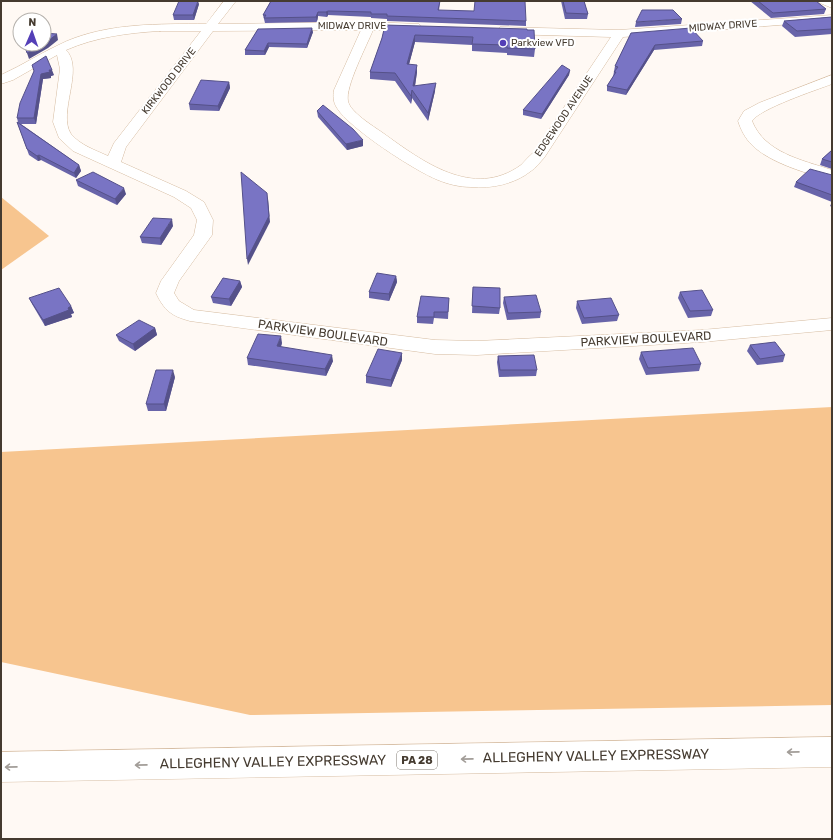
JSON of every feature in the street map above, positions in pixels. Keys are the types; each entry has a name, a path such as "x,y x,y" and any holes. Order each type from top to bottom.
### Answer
{"main road":[{"name":"KIRKWOOD DRIVE","path":"112,164 119,146 230,1"},
{"path":"824,1 832,5"},
{"name":"MIDWAY DRIVE","path":"494,29 619,34 832,18"},
{"name":"MIDWAY DRIVE","path":"1,80 76,42 122,31 210,28 369,26 423,27"},
{"name":"EDGEWOOD AVENUE","path":"369,26 340,90 339,98 344,108 355,119 430,171 452,180 474,182 495,181 511,177 526,168 538,155 619,34"},
{"name":"PARKVIEW BOULEVARD","path":"59,50 64,55 66,69 60,122 64,135 78,148 180,194 198,205 205,220 203,235 170,281 165,293 171,305 190,315 435,347 477,348 702,336 832,324"},
{"path":"832,79 764,106 749,114 745,121 746,128 761,146 776,155 832,175"},
{"name":"ALLEGHENY VALLEY EXPRESSWAY","path":"1,767 832,752"}],"shaded area":[{"path":"1,197 49,236 1,270"},
{"path":"832,407 832,705 250,715 1,662 1,452"}],"building":[{"path":"179,1 198,1 193,15 173,15"},
{"path":"271,1 440,1 438,10 474,11 475,1 525,1 526,21 387,16 387,14 371,14 371,12 328,11 318,12 316,17 264,18 266,15 263,15"},
{"path":"563,1 584,1 588,14 566,13"},
{"path":"758,1 816,1 826,9 773,13"},
{"path":"642,10 673,10 682,19 636,22"},
{"path":"832,17 832,29 797,31 784,21"},
{"path":"385,25 534,30 535,49 507,48 507,45 472,44 473,37 415,35 407,64 417,65 413,86 436,83 428,113 412,90 411,96 395,73 370,72"},
{"path":"312,28 307,44 268,43 264,51 245,50 258,29"},
{"path":"691,28 703,41 655,45 627,90 607,86 616,72 614,72 618,67 615,66 631,33"},
{"path":"52,34 57,34 52,38"},
{"path":"46,56 52,70 41,74 34,118 17,118 20,103 34,71 32,65"},
{"path":"562,65 570,70 542,114 523,110"},
{"path":"201,80 229,82 218,106 189,104"},
{"path":"323,105 353,129 363,140 346,144 317,111"},
{"path":"17,122 79,165 74,173 39,155 37,156 27,149"},
{"path":"832,150 832,162 822,159"},
{"path":"810,169 832,175 832,195 796,182"},
{"path":"93,172 124,188 115,199 76,180"},
{"path":"241,172 267,193 269,216 247,259"},
{"path":"153,218 172,219 160,238 140,237"},
{"path":"377,273 396,276 389,294 369,292"},
{"path":"223,278 240,281 229,299 211,297"},
{"path":"473,287 500,288 500,308 472,306"},
{"path":"59,288 71,306 68,308 69,310 43,320 29,298"},
{"path":"702,290 713,310 690,311 680,292"},
{"path":"536,295 541,312 508,313 504,297"},
{"path":"421,296 449,298 448,312 434,312 434,317 417,317"},
{"path":"611,298 619,315 584,318 577,301"},
{"path":"139,320 155,328 133,344 116,335"},
{"path":"258,334 281,336 277,346 332,355 325,369 247,358"},
{"path":"775,342 785,355 760,359 750,345"},
{"path":"693,348 701,364 648,368 641,352"},
{"path":"378,349 402,353 391,380 366,376"},
{"path":"534,355 537,370 500,370 498,356"},
{"path":"156,370 173,370 164,404 146,404"}],"place":[{"name":"Parkview VFD","path":"503,43"}]}
